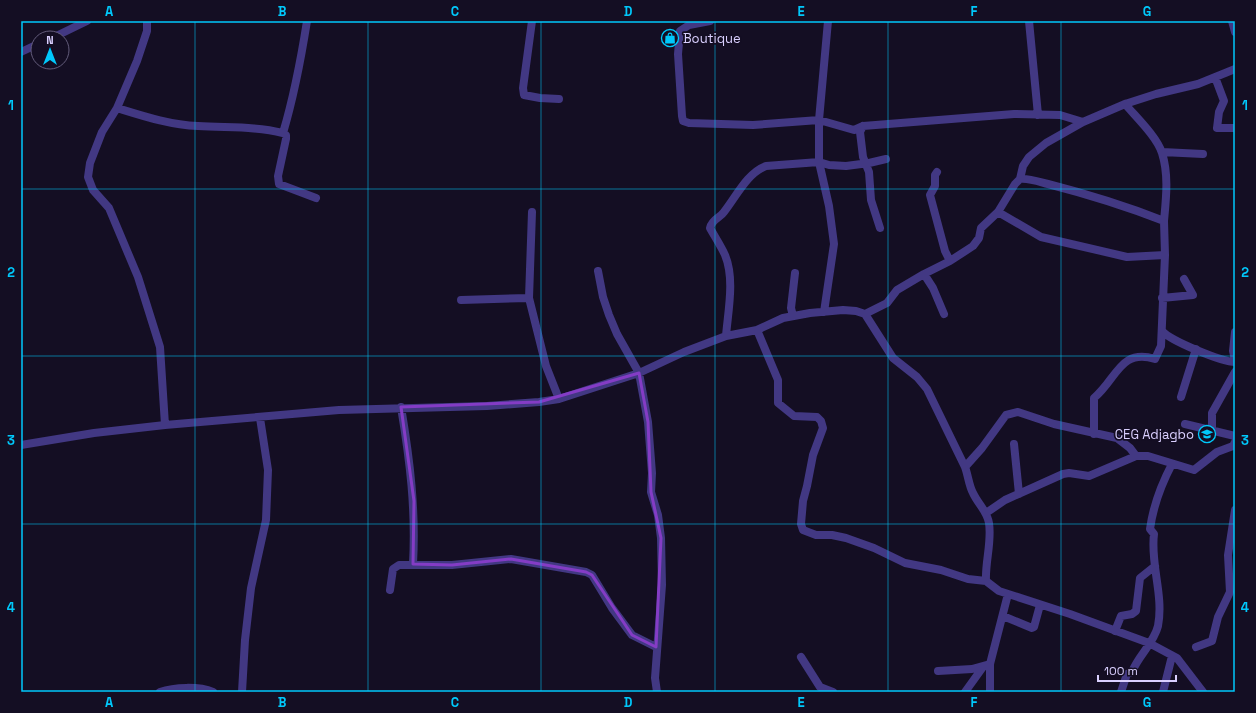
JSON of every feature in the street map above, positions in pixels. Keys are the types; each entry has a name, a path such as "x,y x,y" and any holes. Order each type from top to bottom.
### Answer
{"street":[{"path":"68,30 87,21"},
{"path":"147,21 147,31 126,89 117,108 102,132 90,163 88,177 93,190 109,208 138,277 160,347 165,425"},
{"path":"307,21 301,62 294,83 291,106 283,132 286,135 286,139 278,176 279,184 316,198"},
{"path":"532,21 523,88 524,95 559,99"},
{"path":"710,21 689,24 680,31 678,54 683,121 753,125 819,120 854,130 863,126 1007,115 1060,115 1083,122"},
{"path":"824,312 834,244 829,206 819,162 819,120 828,21"},
{"path":"1029,21 1038,115"},
{"path":"1232,21 1235,32"},
{"path":"865,314 887,302 896,290 950,261 973,246 979,238 981,228 998,212 1015,184 1020,179 1022,166 1046,143 1083,122 1125,104 1156,94 1198,84 1235,69"},
{"path":"1215,77 1224,101 1219,112 1217,128 1235,128"},
{"path":"1094,434 1094,398 1125,362 1132,358 1144,357 1155,359 1161,346 1165,255 1164,221 1166,181 1162,152 1151,135 1125,104"},
{"path":"117,108 166,122 197,126 238,126 283,132"},
{"path":"863,126 860,132 863,157 866,164 871,200 880,228"},
{"path":"1162,152 1203,154"},
{"path":"726,336 730,294 729,273 726,256 710,228 711,224 723,214 745,183 759,169 766,166 819,162 829,165 846,166 866,164 886,159"},
{"path":"937,172 935,175 935,186 930,195 945,250 950,261"},
{"path":"1020,179 1090,195 1131,208 1164,221"},
{"path":"532,212 529,298 546,366 559,399"},
{"path":"998,212 1023,225 1031,232 1046,238 1127,257 1165,255"},
{"path":"598,271 603,297 609,315 617,334 639,373 648,422 652,473 651,492 661,531 662,585 656,648 655,678 657,692"},
{"path":"793,316 791,308 795,273"},
{"path":"924,274 933,288 944,314"},
{"path":"1162,298 1193,295 1184,279"},
{"path":"462,300 529,298"},
{"path":"21,445 94,433 165,425 339,410 401,407 504,406 559,399 639,373 684,352 726,336 757,330 783,318 824,312 856,311 865,314 893,358 917,377 927,389 965,467 973,494 986,513 990,536 985,573 986,581"},
{"path":"757,330 778,380 778,403 794,416 817,417 821,421 823,428 813,455 803,501 801,524 803,530 816,535 832,535 846,538 874,548 905,562 941,570 968,579 986,581 999,591 1149,643 1177,658 1203,692"},
{"path":"1162,331 1169,337 1228,362 1235,361 1233,351 1235,332"},
{"path":"1181,397 1196,349"},
{"path":"1212,430 1212,413 1235,372"},
{"path":"401,407 411,465 414,501 413,564"},
{"path":"965,467 982,448 1001,420 1011,412 1018,412 1054,424 1117,438 1130,448 1136,456"},
{"path":"242,692 245,640 252,588 266,520 268,470 260,418"},
{"path":"1184,424 1235,436"},
{"path":"986,513 1005,500 1063,474 1069,473 1089,476 1136,456 1148,456 1194,470 1217,452 1233,446 1235,442"},
{"path":"1014,444 1019,494"},
{"path":"1121,692 1127,674 1132,672 1135,663 1158,627 1158,584 1152,548 1154,534 1150,530 1151,517 1157,503 1159,489 1172,464"},
{"path":"1196,647 1212,641 1218,617 1230,592 1228,555 1235,510"},
{"path":"390,590 393,569 395,566 413,564 452,565 511,559 586,572 592,575 616,614 632,635 656,648"},
{"path":"1115,631 1121,616 1132,614 1136,611 1140,578 1155,566"},
{"path":"964,692 986,666 1003,616 1008,594"},
{"path":"1003,616 1032,628 1034,627 1040,605"},
{"path":"1163,692 1172,656"},
{"path":"801,657 820,688 833,692"},
{"path":"938,671 986,666"},
{"path":"986,666 990,692"},
{"path":"160,692 195,689 213,692"}],"highlighted area":[{"path":"639,373 648,422 651,492 661,538 656,647 632,635 592,575 586,572 511,559 452,565 413,564 414,501 401,407 539,402"}],"place":[{"name":"Boutique","path":"670,38"},
{"name":"CEG Adjagbo","path":"1207,434"}]}
